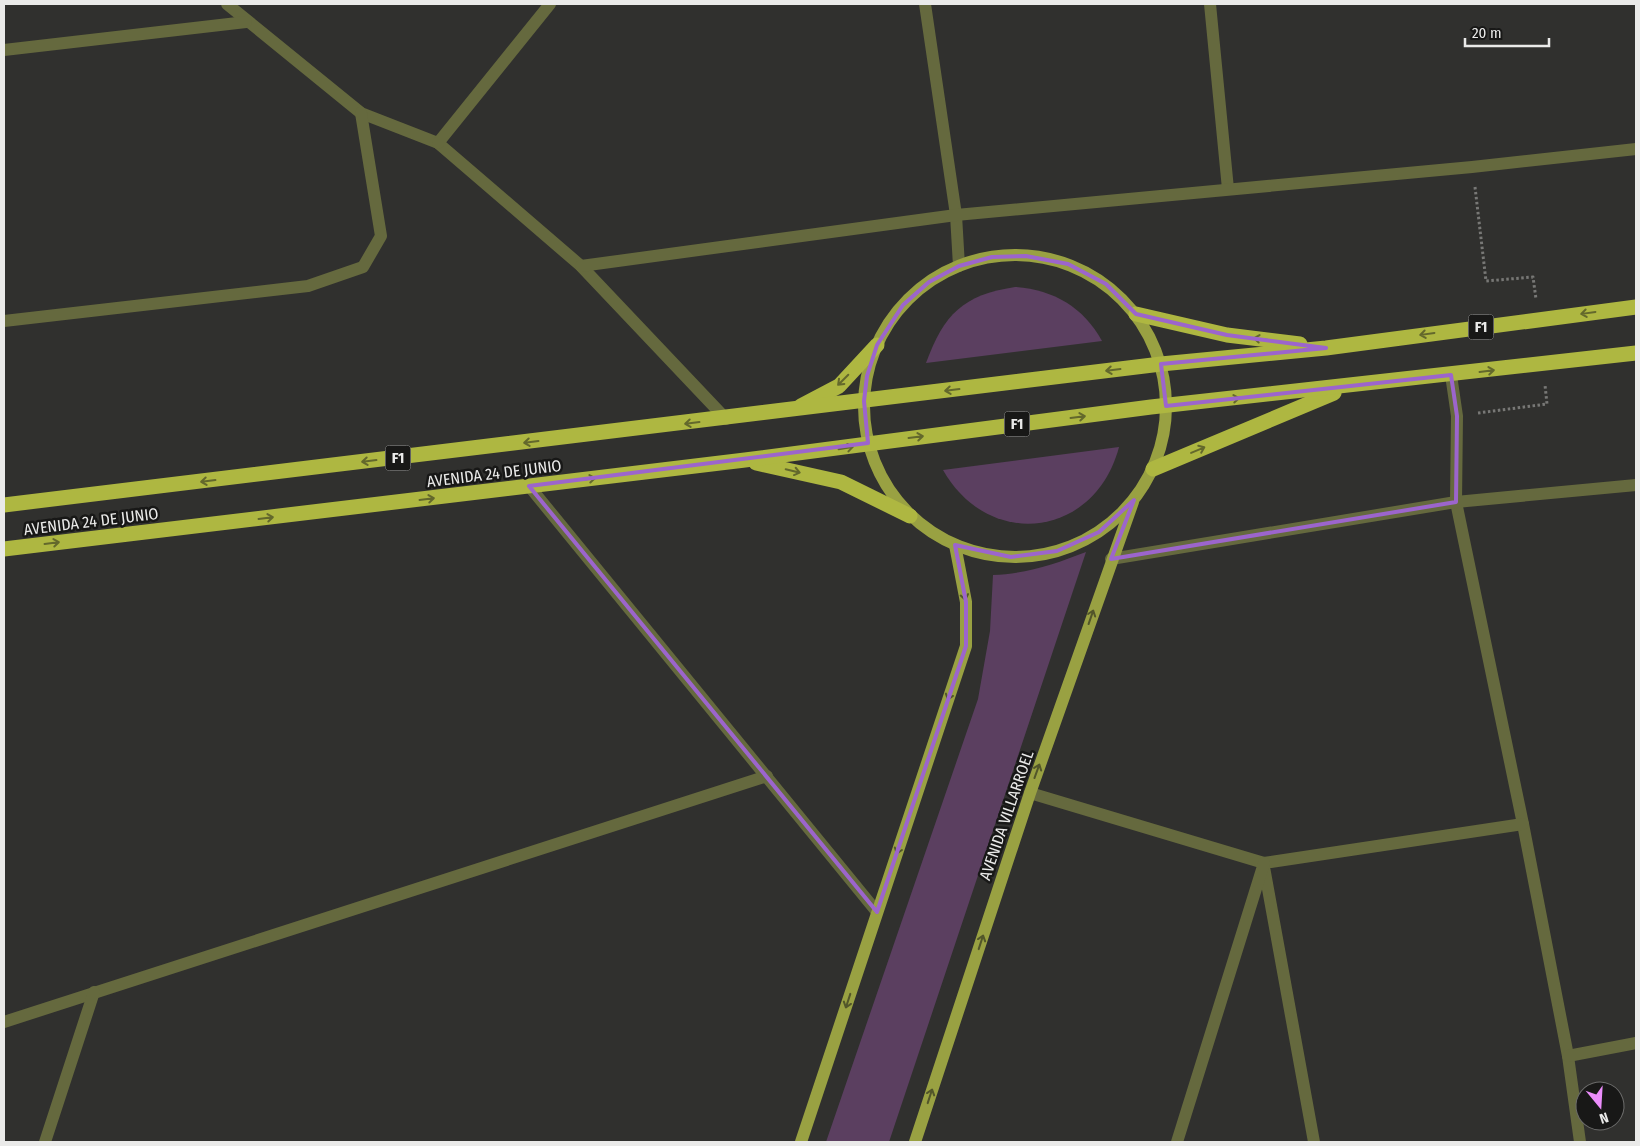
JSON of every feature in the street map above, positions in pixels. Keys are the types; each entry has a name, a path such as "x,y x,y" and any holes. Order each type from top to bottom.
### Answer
{"highway":[{"name":"F1","path":"864,401 1161,364 1326,348 1636,306"},
{"path":"1136,314 1227,335 1326,348"},
{"path":"793,411 838,386 877,345"},
{"name":"F1","path":"868,444 1166,406 1451,375 1636,352"},
{"path":"1153,469 1351,386"},
{"name":"AVENIDA 24 DE JUNIO","path":"4,505 864,401"},
{"name":"AVENIDA 24 DE JUNIO","path":"4,549 868,444"},
{"path":"745,460 841,482 910,516"}],"main road":[{"path":"1026,256 1068,264 1106,284 1136,314 1152,340 1161,364 1166,406 1164,434 1153,469 1134,500 1099,532 1057,551 1011,557 983,554 955,545 932,532 910,516 888,488 868,444 864,401 867,376 877,345 903,305 929,282 959,266 992,257 1026,256"},
{"name":"AVENIDA VILLARROEL","path":"915,1142 1030,793 1111,559 1134,500"},
{"path":"801,1142 966,646 966,602 955,545"}],"street":[{"path":"226,4 361,113 438,143 581,266 726,419"},
{"path":"438,143 550,4"},
{"path":"926,4 956,214 959,266"},
{"path":"1210,4 1228,189"},
{"path":"4,50 246,22"},
{"path":"4,321 308,286 363,267 381,236 361,113"},
{"path":"581,266 956,214 1472,167 1636,149"},
{"path":"1451,375 1457,416 1456,502 1523,824 1568,1056 1580,1142"},
{"path":"1111,559 1456,502 1636,485"},
{"path":"529,486 768,776 877,912"},
{"path":"4,1022 768,776"},
{"path":"1030,793 1264,863 1523,824"},
{"path":"1177,1142 1264,863"},
{"path":"1264,863 1314,1142"},
{"path":"45,1142 94,992"},
{"path":"1568,1056 1636,1043"}],"path":[{"path":"1472,167 1486,280 1534,278"},
{"path":"1457,416 1547,404"}],"highlighted area":[{"path":"1026,256 1068,264 1106,284 1136,314 1227,335 1326,348 1161,364 1166,406 1451,375 1457,416 1456,502 1111,559 1134,500 1099,532 1057,551 1011,557 955,545 966,602 966,646 877,912 529,486 868,443 864,401 867,376 877,345 903,305 929,282 959,266 992,257"}],"shaded area":[{"path":"1015,287 1042,292 1066,302 1086,319 1102,341 926,363 940,332 958,310 982,295"},
{"path":"1119,447 1106,477 1088,500 1065,516 1039,523 1013,522 987,513 963,496 943,470"},
{"path":"1086,552 889,1142 826,1142 978,699 990,631 993,575 1017,573 1040,568"}]}
